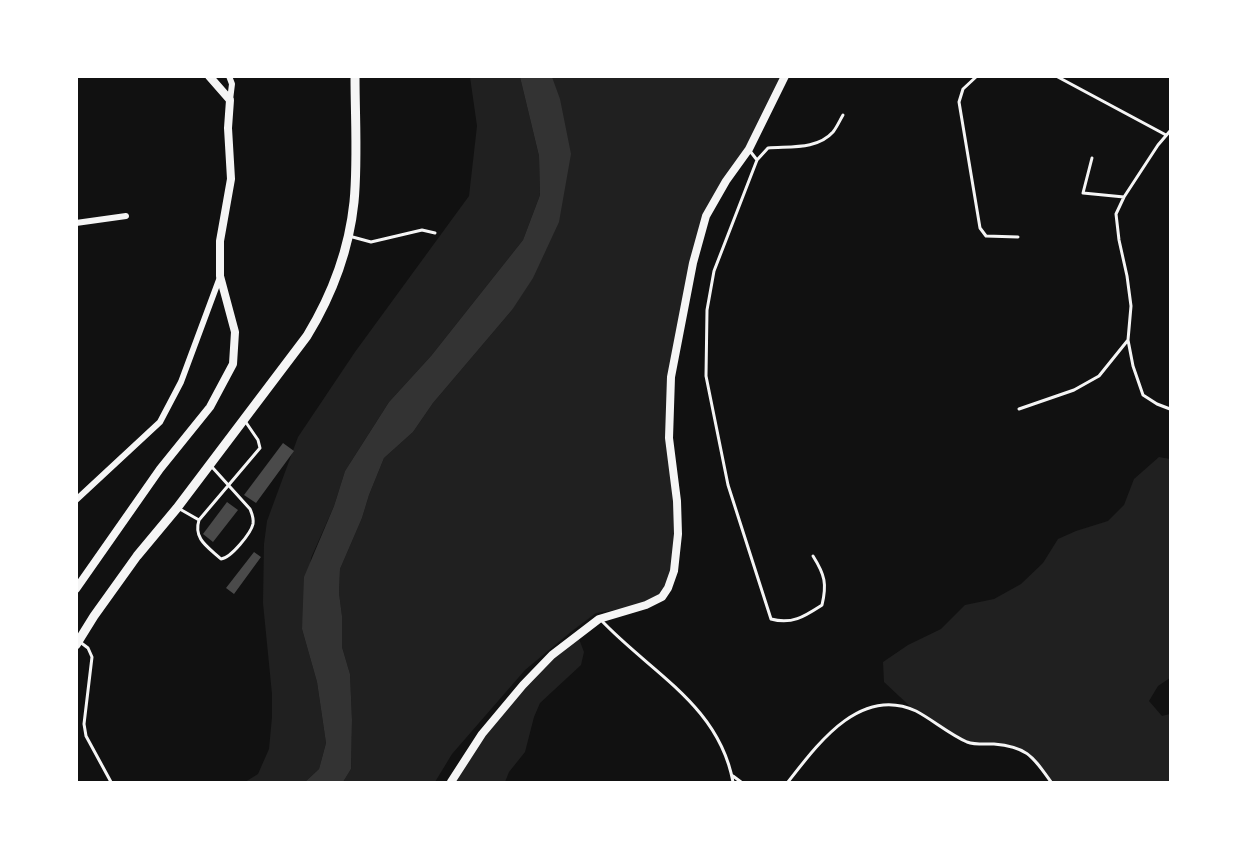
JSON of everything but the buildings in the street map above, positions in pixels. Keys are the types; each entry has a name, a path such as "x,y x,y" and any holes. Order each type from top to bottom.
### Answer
{"highway":[{"path":"78,643 119,580 307,336 323,310 343,260 349,236 354,200 356,76"}],"main road":[{"path":"76,589 160,469 210,407 233,364 235,332 220,276 220,241 231,179 228,128 230,100 209,76"},
{"path":"451,783 457,770 482,734 523,685 552,655 600,619 646,605 662,597 668,588 674,571 678,534 677,501 669,438 670,377 693,263 706,216 726,181 749,149 785,76"}],"street":[{"path":"229,76 232,84 230,100"},
{"path":"76,223 126,216"},
{"path":"76,500 160,422 181,382 220,276"}],"lane":[{"path":"977,76 963,89 959,102 980,228 986,236 1017,237"},
{"path":"1056,76 1166,135"},
{"path":"813,556 822,570 826,589 822,605 801,619 784,623 771,619 728,485 706,376 707,309 714,271 757,160 768,148 815,143 832,132 843,115"},
{"path":"1170,131 1124,197 1116,214 1131,306 1128,340 1134,366 1143,395 1156,404 1170,409"},
{"path":"749,149 757,160"},
{"path":"1092,158 1083,194 1124,197"},
{"path":"349,236 370,242 422,230 435,233"},
{"path":"1019,409 1074,390 1099,376 1128,340"},
{"path":"210,464 229,485 244,502 253,517 253,525 249,532 229,556 221,559 198,538 196,528 199,520 229,485 260,448 258,440 244,419"},
{"path":"177,507 199,520"},
{"path":"600,619 702,713 728,758 734,783"},
{"path":"78,643 88,648 92,657 84,724 86,736 111,783"},
{"path":"788,783 843,720 867,708 888,704 914,710 968,742 1007,746 1031,755 1052,783"},
{"path":"732,775 741,783"}],"shaded area":[{"path":"470,77 520,77 539,156 540,195 523,240 431,356 389,402 345,471 334,506 311,558 302,629 317,682 326,743 319,769 305,782 245,782 258,774 269,749 272,717 272,694 263,603 264,544 267,521 298,437 355,352 469,196 477,126"},
{"path":"520,77 552,77 560,99 571,154 559,222 533,278 512,310 433,403 413,432 384,458 340,569 342,647 350,674 351,769 343,782 305,782 319,769 326,743 317,682 302,629 304,577 334,506 345,471 389,402 431,356 523,240 540,195 539,156"},
{"path":"547,77 786,77 706,216 671,377 677,547 669,587 646,605 596,613 525,670 452,754 435,782 343,782 351,769 352,720 350,674 342,647 340,569 384,458 413,432 433,403 512,310 566,132"},
{"path":"1159,457 1170,459 1170,678 1158,686 1149,701 1162,716 1170,714 1170,782 1051,782 1031,755 1007,745 968,742 914,710 884,682 883,662 908,645 941,629 965,605 994,599 1021,584 1043,563 1058,539 1108,521 1124,505 1134,479"},
{"path":"579,639 584,652 581,665 540,703 525,752 509,772 505,782 451,782 457,770 552,655"}]}
